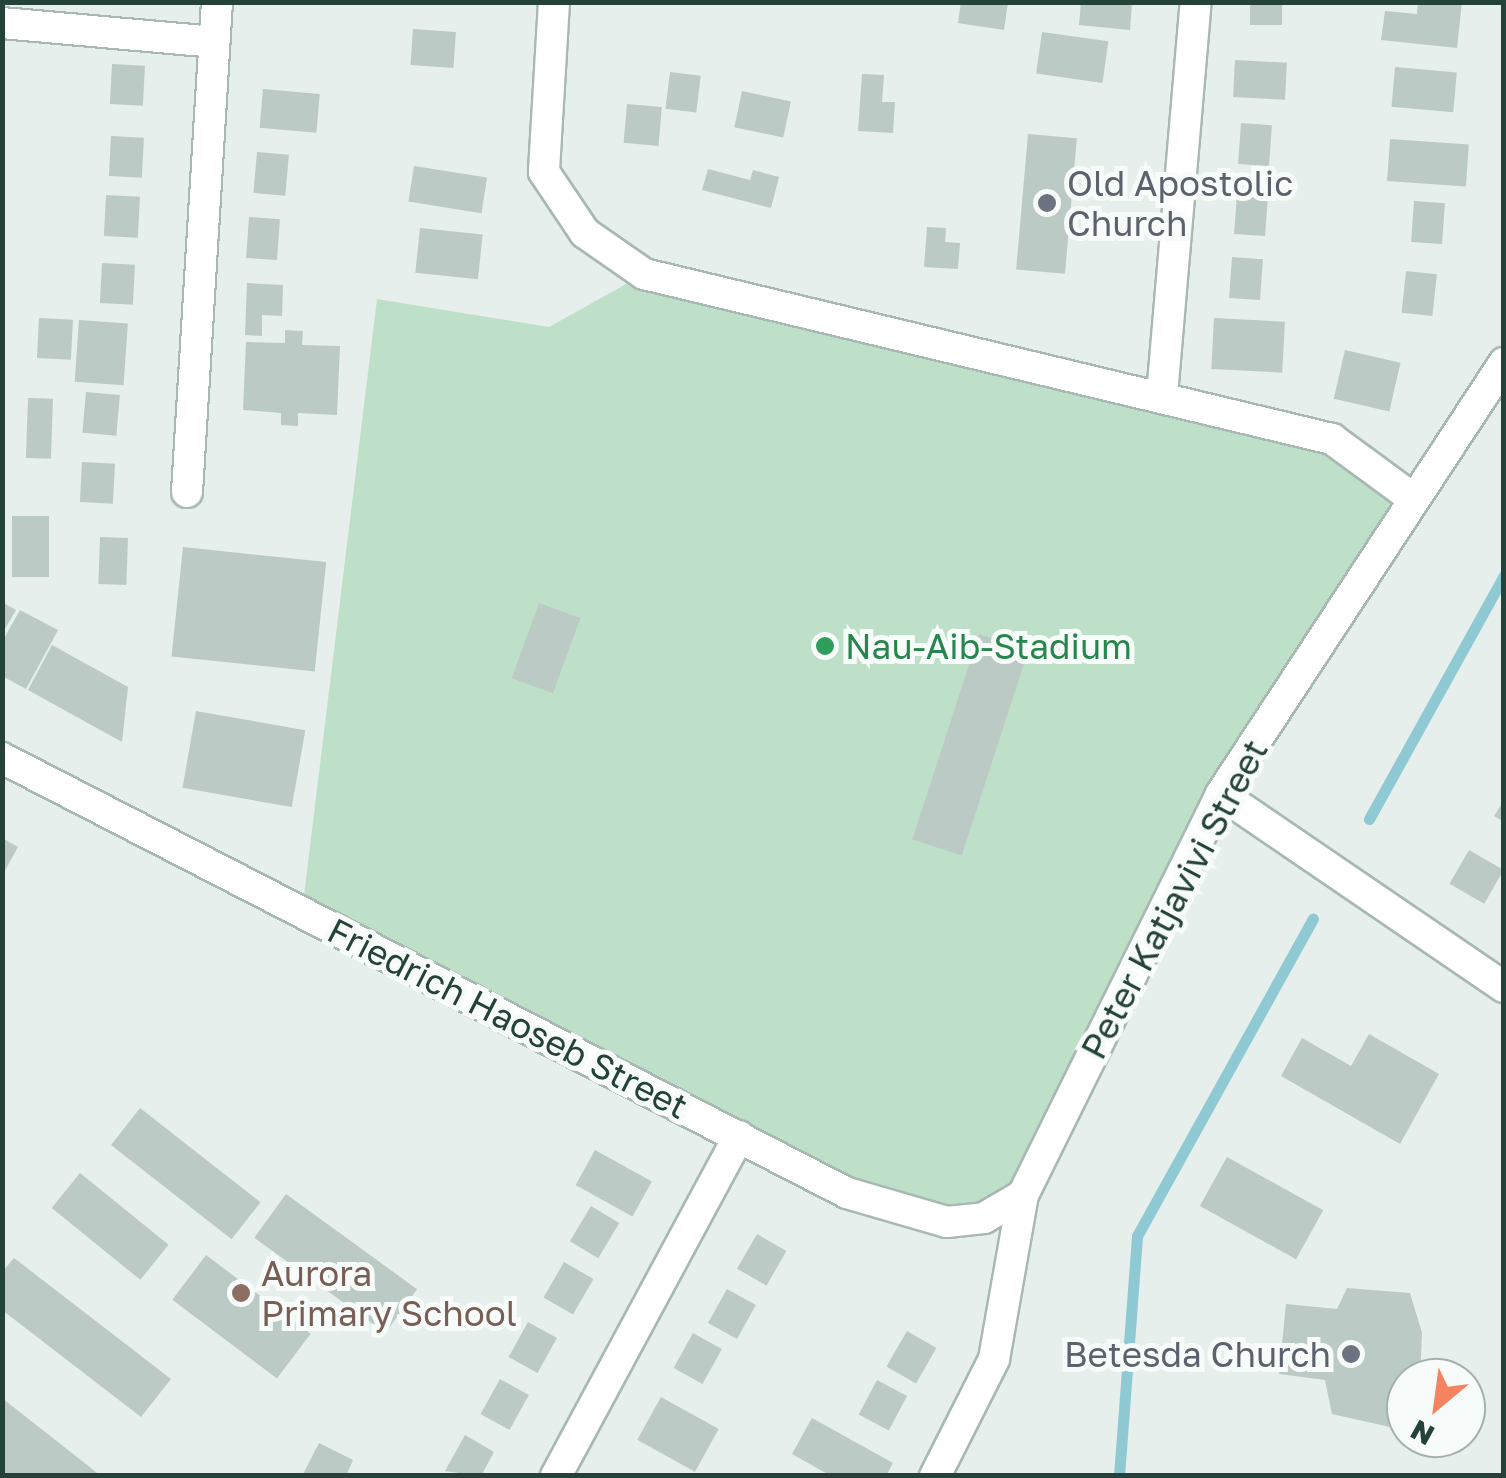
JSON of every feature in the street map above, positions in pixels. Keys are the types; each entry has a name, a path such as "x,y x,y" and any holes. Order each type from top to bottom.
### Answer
{"street":[{"path":"186,492 217,2"},
{"path":"554,2 544,172 585,232 644,274 1162,395 1332,439 1410,497"},
{"path":"1162,395 1196,2"},
{"path":"2,24 213,42"},
{"name":"Peter Katjavivi Street","path":"935,1476 994,1359 1023,1195 1222,794 1410,497 1504,363"},
{"name":"Friedrich Haoseb Street","path":"2,758 847,1194 947,1222 984,1218 1023,1195"},
{"path":"1222,794 1504,987"},
{"path":"556,1476 739,1136"}],"green space":[{"name":"Nau-Aib-Stadium","path":"644,274 1332,439 1410,497 1221,794 1023,1195 984,1218 847,1193 302,912 377,299 549,327"}],"building":[{"path":"961,2 1008,2 1004,30 958,23"},
{"path":"1081,2 1132,2 1130,30 1079,25"},
{"path":"1250,2 1282,2 1282,25 1250,25"},
{"path":"1418,2 1462,2 1457,48 1381,40 1385,11 1417,14"},
{"path":"413,29 456,32 453,68 410,65"},
{"path":"1042,32 1108,41 1103,83 1036,74"},
{"path":"1235,60 1287,63 1285,100 1233,97"},
{"path":"112,64 145,66 143,106 110,104"},
{"path":"1395,67 1457,72 1453,112 1392,107"},
{"path":"670,72 701,76 696,113 665,109"},
{"path":"862,74 884,75 882,102 895,102 893,133 858,131"},
{"path":"263,89 320,94 316,133 260,128"},
{"path":"742,91 791,101 783,138 734,127"},
{"path":"627,104 662,107 658,146 624,143"},
{"path":"1241,123 1272,125 1269,166 1238,164"},
{"name":"Old Apostolic Church","path":"1028,134 1077,138 1065,274 1016,269"},
{"path":"111,136 144,138 142,178 109,176"},
{"path":"1390,139 1469,145 1466,186 1387,181"},
{"path":"257,152 289,155 285,196 253,193"},
{"path":"414,166 487,178 481,213 408,202"},
{"path":"708,169 750,180 753,170 779,177 771,208 702,190"},
{"path":"1237,193 1268,195 1265,236 1234,234"},
{"path":"106,195 140,197 138,238 104,236"},
{"path":"1414,201 1445,203 1442,244 1411,242"},
{"path":"249,217 280,219 277,260 246,258"},
{"path":"927,227 946,228 945,242 960,243 958,269 924,267"},
{"path":"420,228 483,235 478,279 415,273"},
{"path":"1232,257 1263,259 1260,300 1229,298"},
{"path":"102,263 135,265 133,305 100,303"},
{"path":"1406,271 1437,274 1432,316 1402,313"},
{"path":"247,283 283,285 282,316 262,315 262,336 245,335"},
{"path":"39,318 73,320 71,360 37,358"},
{"path":"1214,318 1285,322 1282,373 1211,369"},
{"path":"79,320 128,323 124,385 75,382"},
{"path":"285,330 303,331 302,345 340,346 337,415 298,413 298,426 281,425 281,413 243,410 246,342 285,343"},
{"path":"1345,350 1401,363 1389,412 1334,399"},
{"path":"86,392 120,395 116,436 82,433"},
{"path":"28,398 53,399 51,459 26,458"},
{"path":"82,462 115,464 113,504 80,502"},
{"path":"12,516 49,516 49,577 12,577"},
{"path":"100,537 128,538 126,585 98,584"},
{"path":"183,547 326,562 315,671 172,656"},
{"path":"2,602 16,610 2,634"},
{"path":"539,603 580,618 553,693 512,678"},
{"path":"20,610 58,630 26,689 2,676 2,642"},
{"path":"979,634 1028,650 962,855 912,839"},
{"path":"52,645 128,687 122,742 28,690"},
{"path":"196,711 305,730 292,807 182,788"},
{"path":"1504,800 1504,822 1494,816"},
{"path":"2,838 18,847 2,876"},
{"path":"1469,850 1504,870 1484,904 1450,884"},
{"path":"1369,1034 1439,1074 1400,1144 1281,1076 1302,1038 1351,1066"},
{"path":"140,1108 261,1202 232,1239 111,1145"},
{"path":"595,1150 652,1182 632,1216 576,1185"},
{"path":"1227,1157 1323,1210 1296,1259 1200,1206"},
{"path":"80,1173 169,1245 140,1280 52,1208"},
{"path":"286,1194 417,1289 385,1333 254,1238"},
{"path":"591,1206 619,1223 598,1258 570,1241"},
{"path":"757,1234 786,1251 766,1286 737,1269"},
{"path":"206,1255 311,1334 277,1379 172,1300"},
{"path":"14,1258 171,1379 141,1417 2,1310 2,1272"},
{"path":"564,1262 593,1279 573,1315 544,1298"},
{"name":"Betesda Church","path":"1347,1288 1410,1293 1422,1333 1421,1358 1386,1358 1386,1426 1332,1414 1325,1380 1279,1374 1286,1304 1337,1309"},
{"path":"727,1289 756,1305 737,1339 708,1323"},
{"path":"528,1322 557,1338 537,1373 509,1357"},
{"path":"907,1331 936,1348 916,1384 886,1367"},
{"path":"693,1333 722,1349 702,1384 674,1368"},
{"path":"500,1379 529,1395 509,1430 481,1414"},
{"path":"877,1380 907,1396 889,1430 859,1414"},
{"path":"661,1397 719,1429 695,1472 637,1440"},
{"path":"2,1398 101,1476 2,1476"},
{"path":"812,1418 893,1463 886,1476 831,1476 792,1454"},
{"path":"465,1435 494,1452 481,1476 445,1471"},
{"path":"319,1443 353,1460 346,1476 302,1476"}],"waterway":[{"path":"1369,819 1504,575"},
{"path":"1119,1476 1137,1236 1313,919"}],"place":[{"name":"Old Apostolic Church","path":"1047,203"},
{"name":"Nau-Aib-Stadium","path":"825,646"},
{"name":"Aurora Primary School","path":"241,1293"},
{"name":"Betesda Church","path":"1351,1354"}]}
